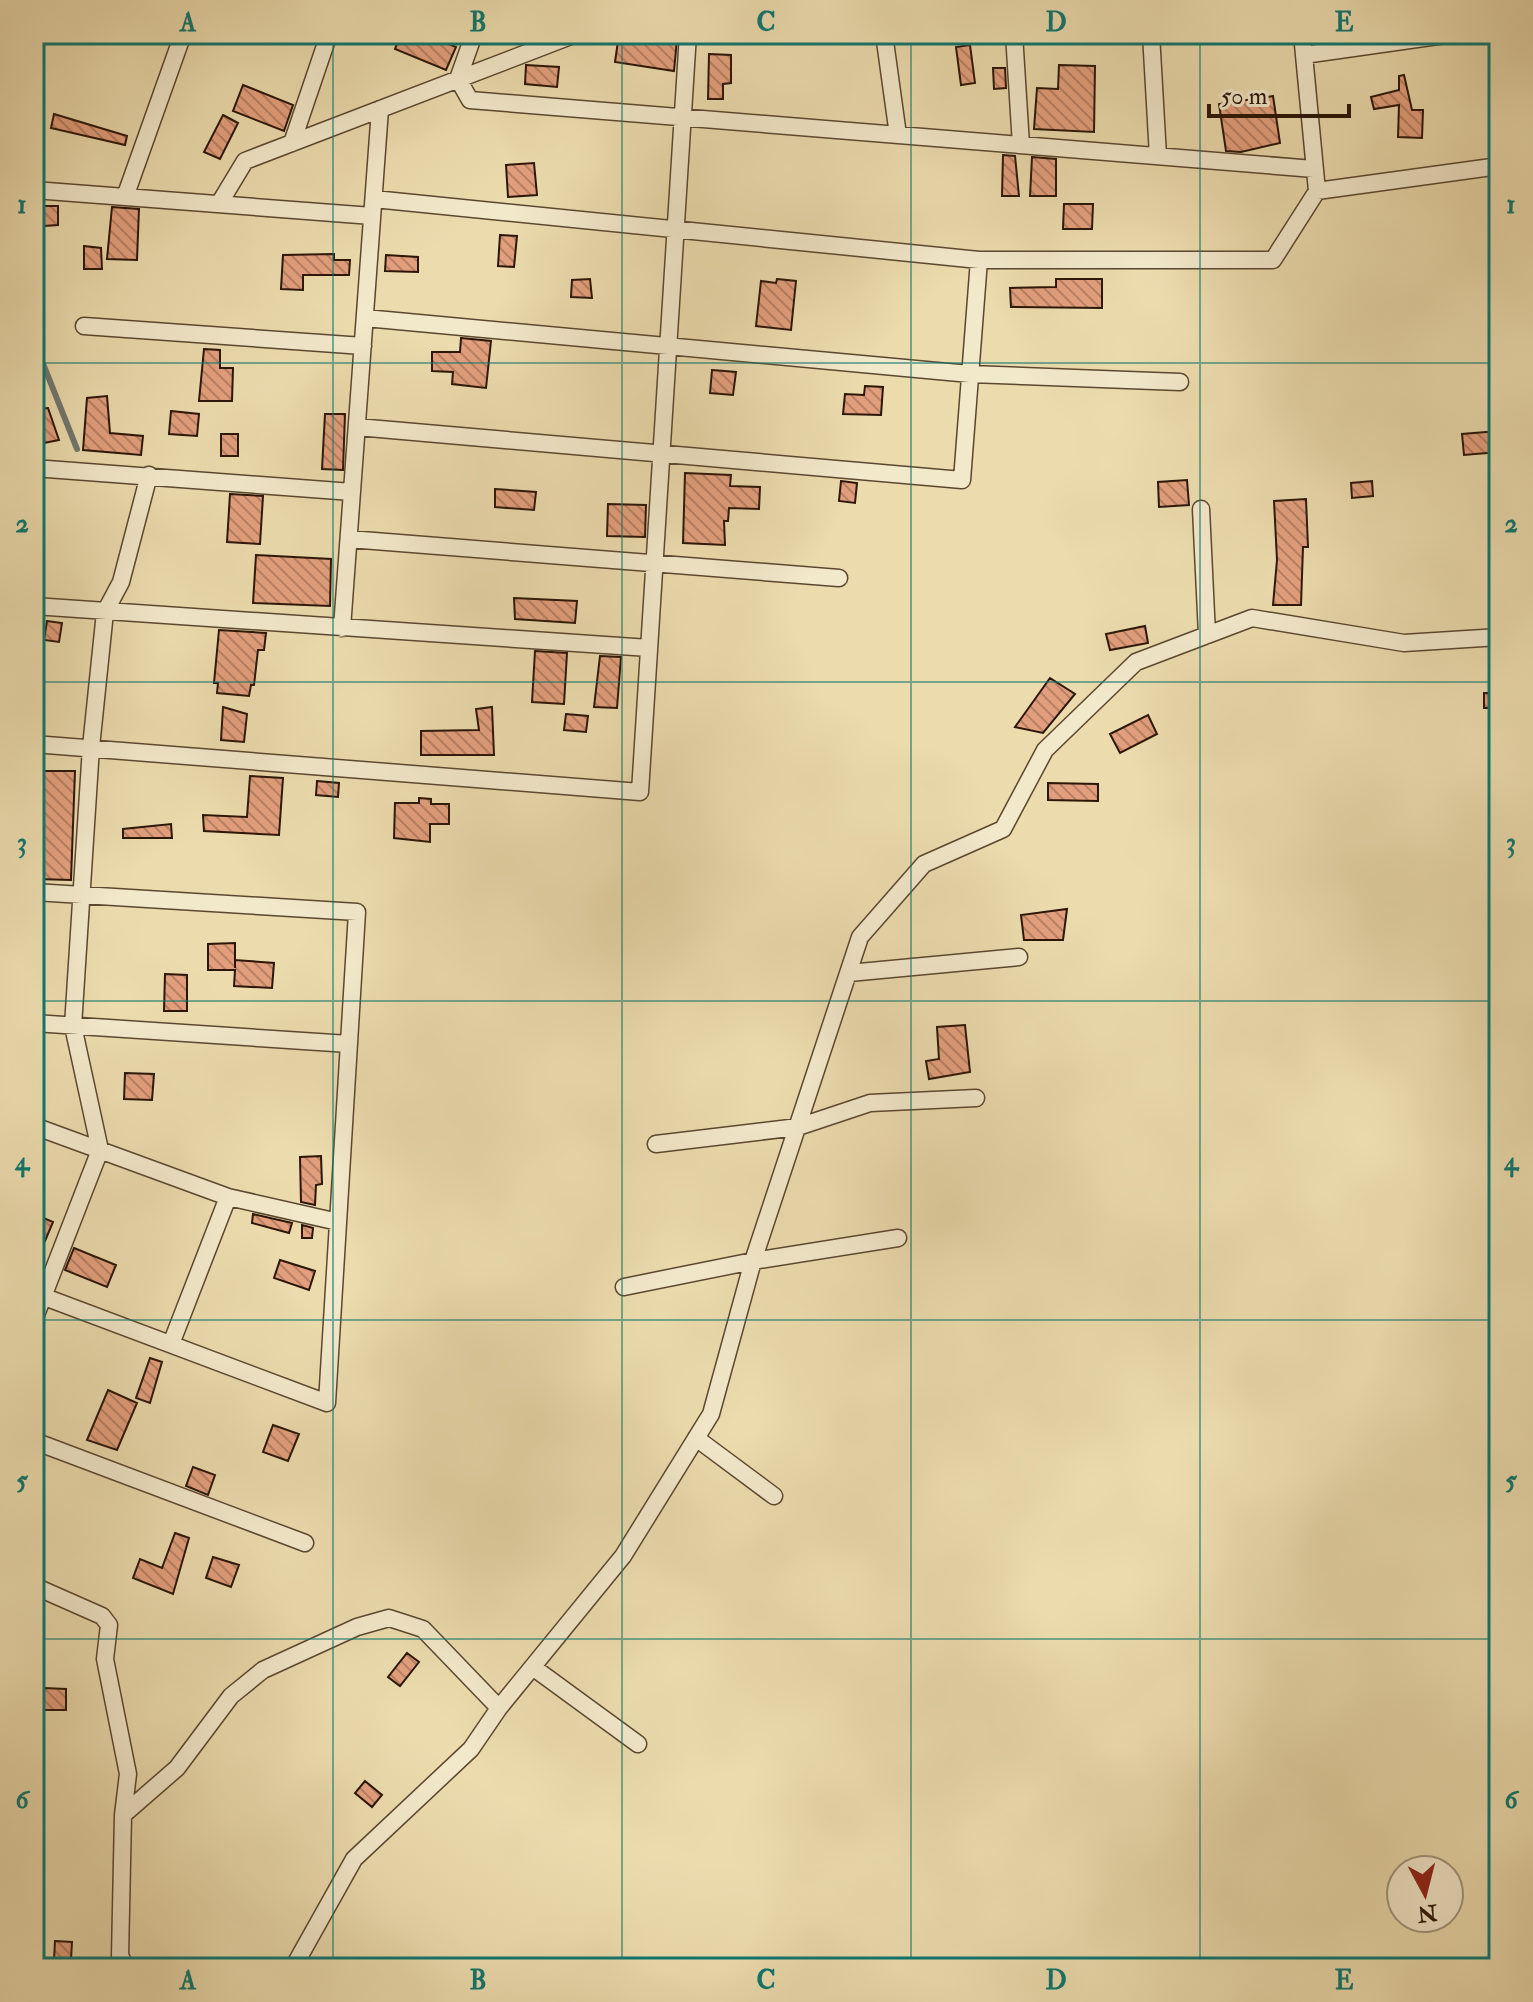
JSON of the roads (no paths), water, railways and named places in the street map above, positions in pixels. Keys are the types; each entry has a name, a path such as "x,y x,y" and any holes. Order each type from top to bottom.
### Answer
{"street":[{"path":"125,197 183,34"},
{"path":"292,143 329,34"},
{"path":"474,34 458,79 470,100 1314,169"},
{"path":"219,204 245,161 576,34"},
{"path":"34,744 640,792 688,34"},
{"path":"884,34 898,135"},
{"path":"1014,34 1021,145"},
{"path":"1151,34 1158,156"},
{"path":"34,190 219,204 373,208 676,230 979,260 1273,260 1317,191 1302,34"},
{"path":"1304,55 1452,34"},
{"path":"342,628 380,109"},
{"path":"1317,191 1499,166"},
{"path":"357,427 962,480 979,260"},
{"path":"365,318 970,374 1180,382"},
{"path":"84,326 363,346"},
{"path":"34,468 352,492"},
{"path":"34,1320 38,1295 100,1150 73,1026 91,747 105,612 121,582 149,475"},
{"path":"1201,509 1207,635"},
{"path":"349,539 839,578"},
{"path":"34,606 649,648"},
{"path":"293,1968 354,1859 471,1749 499,1708 623,1556 711,1414 753,1261 860,937 924,864 1003,829 1045,750 1136,662 1252,618 1404,643 1499,637"},
{"path":"34,892 357,912 327,1403 38,1295"},
{"path":"849,973 1019,957"},
{"path":"34,1023 349,1044"},
{"path":"656,1144 798,1127 870,1103 976,1098"},
{"path":"34,1126 228,1197 338,1222"},
{"path":"171,1344 228,1197"},
{"path":"624,1287 753,1261 898,1238"},
{"path":"696,1438 774,1496"},
{"path":"34,1441 305,1543"},
{"path":"34,1586 102,1616 109,1625 105,1659 128,1774 123,1815 120,1956 127,1968"},
{"path":"123,1815 177,1768 231,1696 263,1670 368,1624 389,1618 423,1629 499,1708"},
{"path":"534,1668 638,1744"}],"waterway":[{"path":"34,341 77,449"}]}
